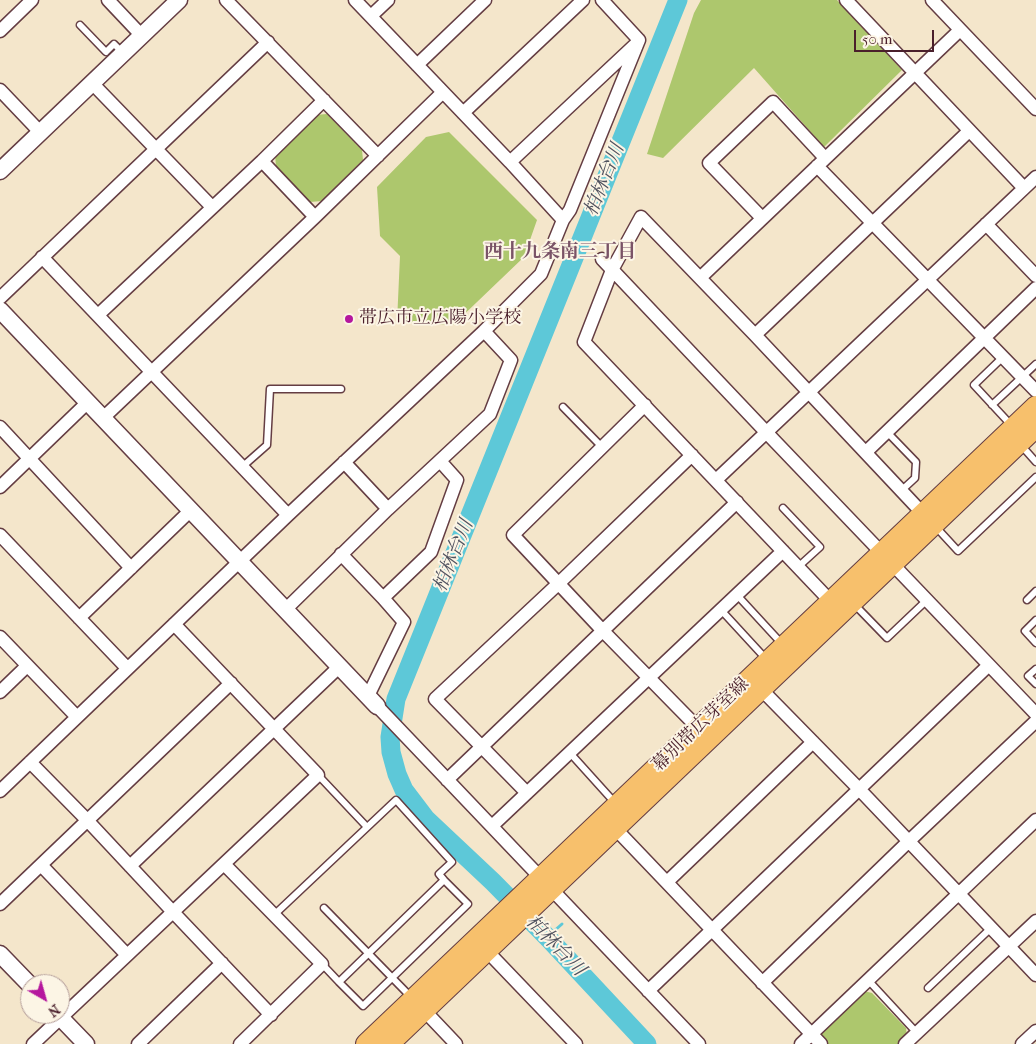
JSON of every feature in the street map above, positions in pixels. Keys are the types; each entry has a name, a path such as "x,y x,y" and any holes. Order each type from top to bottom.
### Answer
{"main road":[{"name":"幕別帯広芽室線","path":"389,1044 418,1005 541,888 612,817 842,606 1016,436 1036,406"},
{"name":"幕別帯広芽室線","path":"1016,436 1036,427"},
{"name":"幕別帯広芽室線","path":"756,683 768,660 784,646 842,606"},
{"name":"幕別帯広芽室線","path":"366,1044 487,951 512,915"}],"street":[{"path":"0,31 32,0"},
{"path":"108,0 142,36"},
{"path":"0,171 179,0"},
{"path":"226,0 378,156"},
{"path":"355,0 563,220"},
{"path":"371,16 388,0"},
{"path":"417,65 485,0"},
{"path":"463,113 583,0"},
{"path":"602,0 639,40"},
{"path":"846,0 1024,188"},
{"path":"932,0 1036,109"},
{"path":"700,278 960,30"},
{"path":"510,162 639,40"},
{"path":"0,791 288,514 484,331 540,274 563,220 570,210 639,40"},
{"path":"0,298 268,42"},
{"path":"92,83 212,208"},
{"path":"0,90 40,132"},
{"path":"103,418 315,217 443,92"},
{"path":"98,315 324,100"},
{"path":"762,218 709,164 773,102 873,223 1036,391"},
{"path":"755,335 969,132"},
{"path":"262,161 315,217"},
{"path":"716,480 1036,177"},
{"path":"842,606 798,567 584,342 612,270 641,217 929,519"},
{"path":"986,224 1036,276"},
{"path":"42,257 288,514"},
{"path":"602,259 1036,714"},
{"path":"866,452 1036,288"},
{"path":"0,310 492,826 541,888 648,990 699,1044"},
{"path":"285,610 388,509 490,414 510,360 484,331"},
{"path":"0,487 88,402"},
{"path":"645,405 513,534 558,584 703,733"},
{"path":"0,427 130,568"},
{"path":"527,793 435,699 692,455"},
{"path":"384,598 431,552 457,480 440,461"},
{"path":"344,462 388,509"},
{"path":"447,780 737,502"},
{"path":"79,618 191,510"},
{"path":"0,535 127,668"},
{"path":"492,826 783,551"},
{"path":"341,554 384,598 404,622 372,701"},
{"path":"70,1006 318,775 174,624"},
{"path":"0,637 77,717"},
{"path":"648,990 989,665"},
{"path":"0,692 27,666"},
{"path":"130,866 340,666"},
{"path":"0,904 231,683"},
{"path":"756,683 1036,975"},
{"path":"762,983 1036,721"},
{"path":"667,882 813,742"},
{"path":"30,762 271,1015"},
{"path":"612,817 667,882 821,1044"},
{"path":"801,1044 1036,820"},
{"path":"224,864 322,964 240,1044"},
{"path":"41,865 127,955"},
{"path":"905,1044 1036,921"},
{"path":"487,951 576,1044"},
{"path":"0,954 20,975"},
{"path":"138,1044 222,963"},
{"path":"418,1005 456,1044"},
{"path":"33,1044 52,1024"},
{"path":"67,1024 86,1044"},
{"path":"1022,1044 1036,1031"}],"lane":[{"path":"80,25 106,52 114,44 124,53"},
{"path":"1003,357 974,385 1036,462"},
{"path":"992,405 1036,364"},
{"path":"242,467 267,445 270,389 341,389"},
{"path":"563,406 602,448"},
{"path":"887,432 916,462 915,478 902,490"},
{"path":"929,519 958,551 1036,477"},
{"path":"783,508 820,546 798,567"},
{"path":"1027,600 1036,591"},
{"path":"737,595 784,646"},
{"path":"842,606 888,638 927,600"},
{"path":"721,610 768,660"},
{"path":"1036,620 1025,631 1036,643"},
{"path":"1036,669 1028,676 1036,684"},
{"path":"570,753 612,817"},
{"path":"318,775 368,827"},
{"path":"274,915 396,800 452,862 439,874 468,904 363,1006 322,964"},
{"path":"339,982 444,880"},
{"path":"324,908 418,1005"},
{"path":"928,988 991,928"},
{"path":"868,980 917,1033"}],"green space":[{"path":"701,0 837,0 902,70 824,147 754,68 663,158 647,154 694,13"},
{"path":"327,114 362,150 363,160 322,201 310,202 276,166 275,155 315,115"},
{"path":"449,132 537,220 524,257 453,325 397,322 400,256 380,236 377,187 426,137"},
{"path":"864,991 872,993 906,1028 907,1037 900,1044 826,1044 822,1039 821,1033"}],"waterway":[{"name":"柏林台川","path":"647,1044 549,939 493,882 426,819 404,790 391,752 390,737 396,699 678,0"},
{"path":"549,939 553,932 562,924"}],"place":[{"name":"帯広市立広陽小学校","path":"349,319"}],"district":[{"name":"西十九条南三丁目","path":"560,252"}]}
